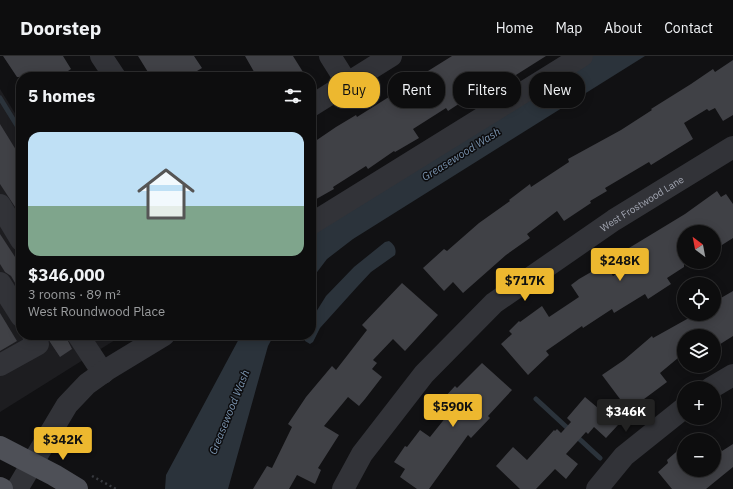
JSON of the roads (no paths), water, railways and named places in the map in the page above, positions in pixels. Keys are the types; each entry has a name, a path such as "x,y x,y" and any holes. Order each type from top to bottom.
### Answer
{"main road":[{"path":"0,447 76,489"}],"street":[{"path":"101,56 112,72"},
{"path":"330,56 340,72"},
{"path":"365,72 391,56"},
{"path":"316,221 582,56"},
{"path":"316,103 328,95"},
{"name":"West Frostwood Lane","path":"343,489 362,454 424,374 494,303 614,220 733,147"},
{"path":"0,205 16,232"},
{"path":"0,283 16,308"},
{"path":"0,365 38,344 36,340"},
{"path":"81,340 103,373"},
{"path":"17,489 67,405 87,384 156,340"},
{"path":"721,382 733,375"},
{"path":"597,489 624,456 677,414"}],"water":[{"path":"591,56 645,56 585,94 585,72 566,72"},
{"name":"Greasewood Wash","path":"529,96 529,108 562,108 353,239 327,259 316,273 316,232 510,108 521,108 521,101"},
{"path":"389,241 395,247 395,255 371,272 320,328 316,336 316,312 326,296 354,267 385,242"},
{"name":"Greasewood Wash","path":"238,340 271,340 268,346 228,489 165,489 166,475"},
{"path":"305,340 314,340 310,344"}],"waterway":[{"path":"0,98 16,124"},
{"path":"536,399 600,458"}]}
